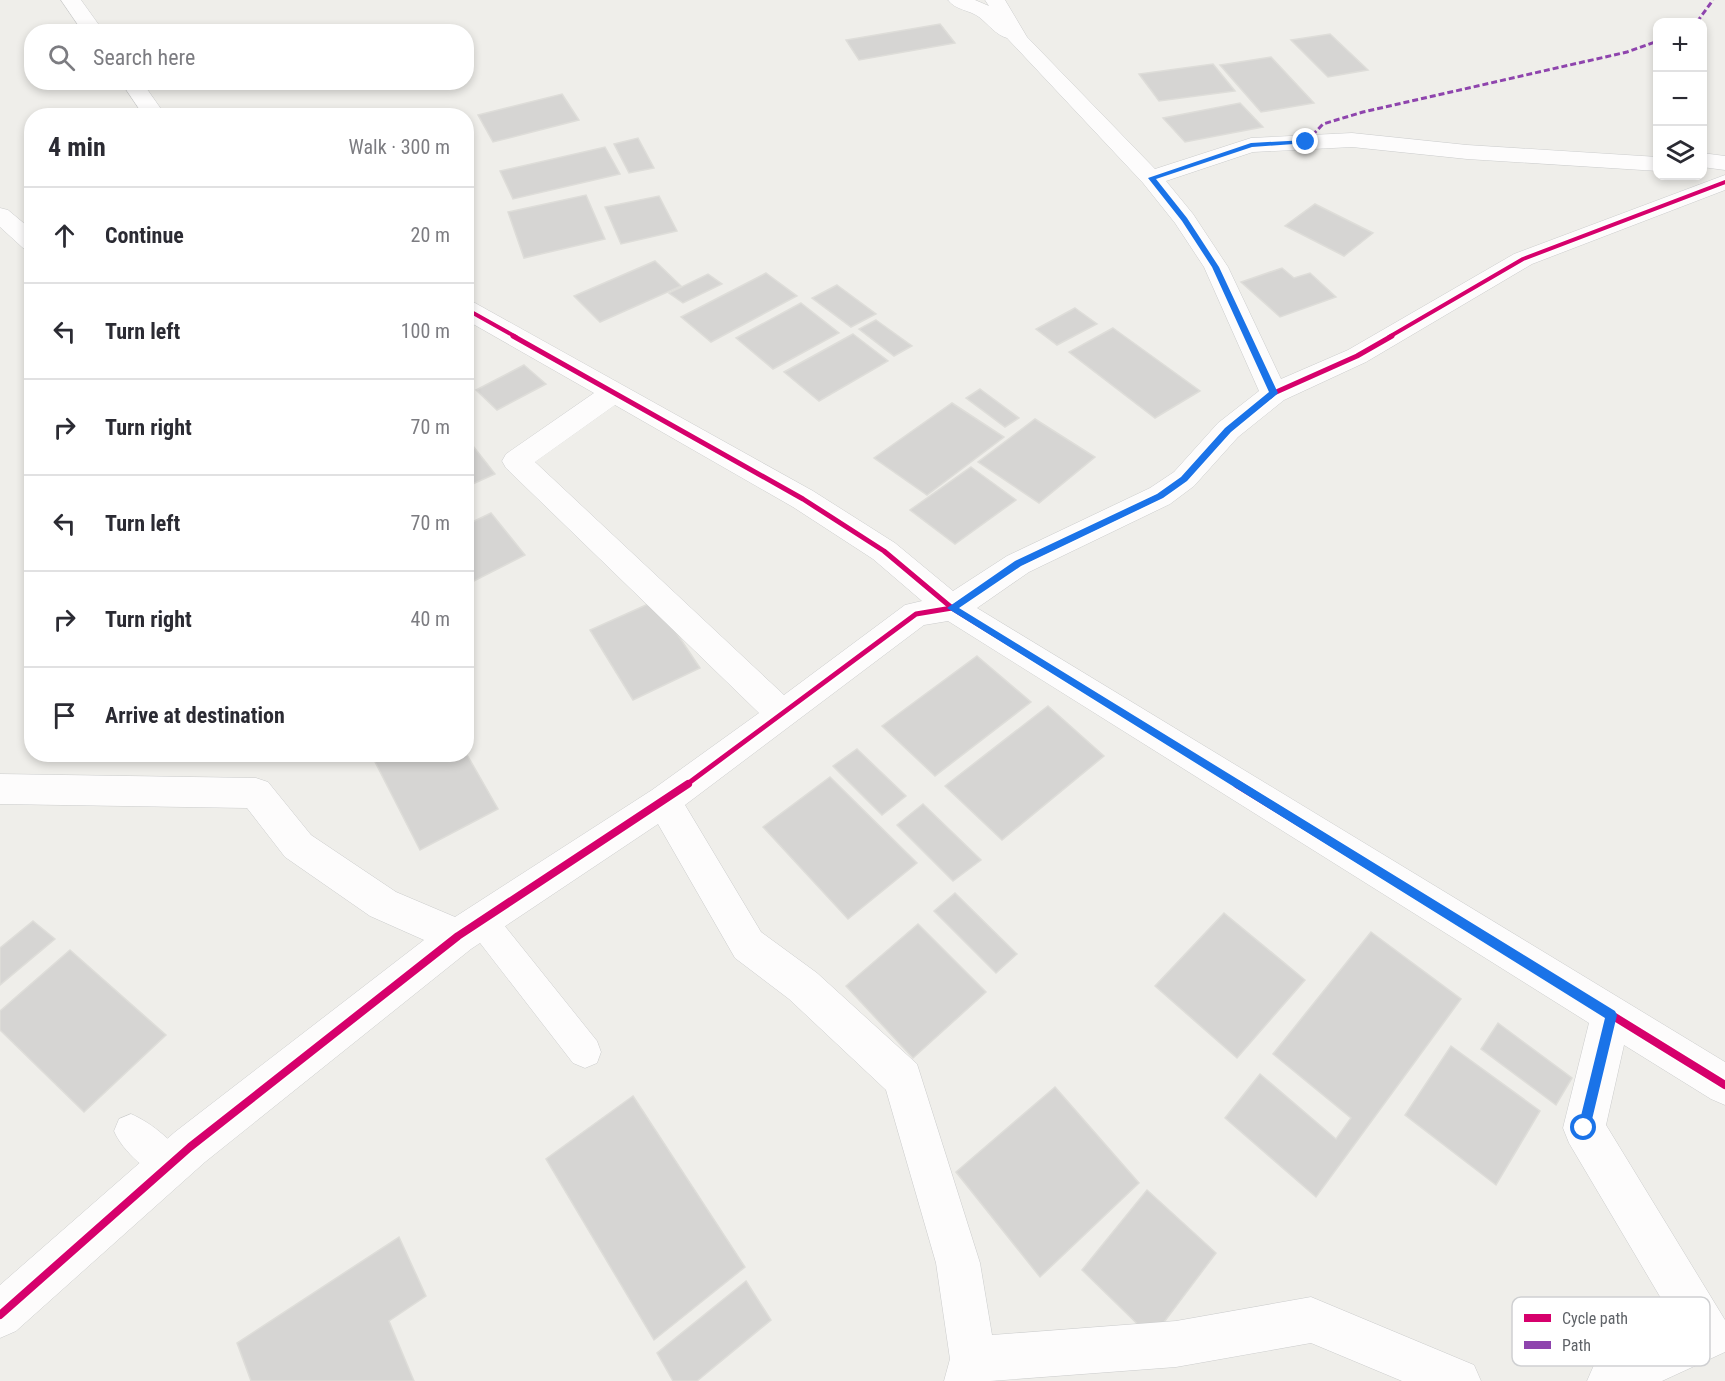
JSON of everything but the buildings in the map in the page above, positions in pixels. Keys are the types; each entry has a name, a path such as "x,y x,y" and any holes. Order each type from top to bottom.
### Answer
{"street":[{"path":"71,0 88,24"},
{"path":"958,0 984,11 1019,40 1151,178 1185,219 1216,267 1274,393"},
{"path":"995,0 1019,40"},
{"path":"137,90 149,108"},
{"path":"1151,178 1251,145 1352,140 1467,152 1653,164"},
{"path":"1707,161 1725,163"},
{"path":"1,1316 170,1165 469,928 664,801 783,715 934,611 1018,564 1160,496 1184,479 1228,430 1274,393 1357,356 1523,259 1725,182"},
{"path":"0,215 24,236"},
{"path":"474,314 803,500 884,551 934,611 1725,1085"},
{"path":"614,393 516,461 783,715"},
{"path":"0,789 256,793 298,846 383,904 469,928"},
{"path":"664,801 748,945 803,986 903,1078 958,1263 970,1370 1176,1344 1311,1320 1458,1381"},
{"path":"1611,1015 1584,1128 1686,1297"},
{"path":"1610,1381 1643,1366"}],"lane":[{"path":"469,928 585,1052"},
{"path":"131,1131 170,1165"}],"marked path":[{"path":"1700,18 1713,0"},
{"path":"1306,142 1323,124 1363,112 1627,52 1653,43"}],"cycle path":[{"path":"0,1315 190,1147 458,936 664,801 783,715 916,614 952,608 1018,564 1160,496 1184,479 1228,430 1274,393 1357,356 1523,259 1725,182"},
{"path":"474,314 803,499 884,551 952,608 1725,1085"}],"route":[{"path":"1306,142 1251,145 1151,178 1185,219 1216,267 1274,393 1228,430 1184,479 1160,496 1018,564 952,608 1358,861 1611,1015 1584,1128"}]}
